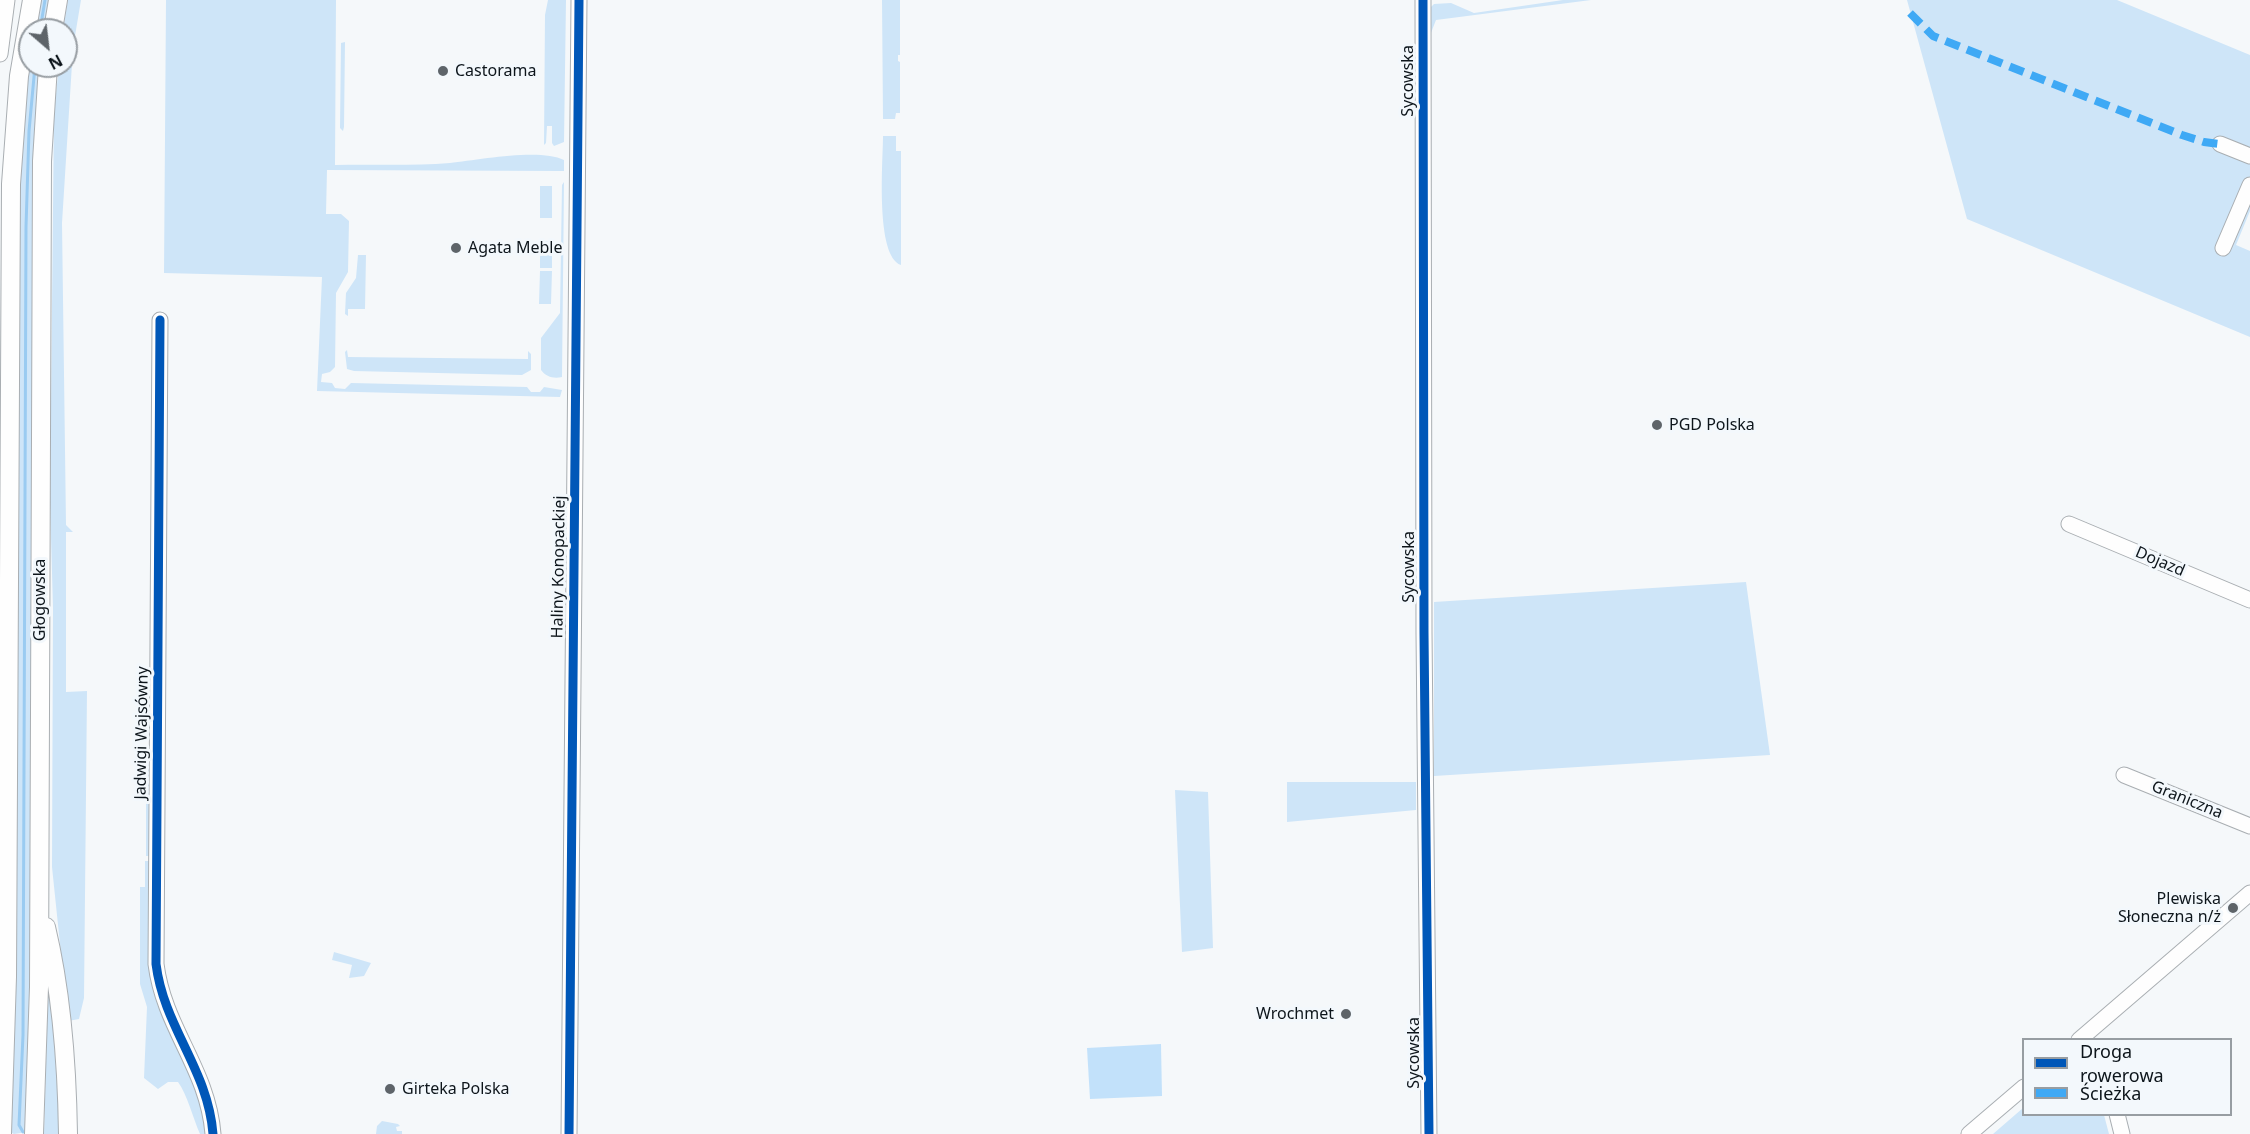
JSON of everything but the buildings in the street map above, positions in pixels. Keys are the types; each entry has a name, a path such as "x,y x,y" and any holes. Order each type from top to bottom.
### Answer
{"main road":[{"name":"Głogowska","path":"2,1134 6,1046 11,184 15,112 32,0"},
{"path":"55,18 57,0"},
{"name":"Głogowska","path":"34,1134 39,892 42,197 47,78"},
{"path":"39,892 55,967 66,1067 68,1134"},
{"path":"0,947 7,906"}],"street":[{"path":"0,54 7,0"},
{"name":"Haliny Konopackiej","path":"569,1134 579,0"},
{"name":"Sycowska","path":"1423,0 1424,632 1429,1134"},
{"path":"2220,144 2250,156"},
{"path":"2223,248 2250,185"},
{"name":"Jadwigi Wajsówny","path":"160,320 156,964 167,1012 204,1089 213,1134"},
{"name":"Dojazd","path":"2069,524 2250,600"},
{"name":"Graniczna","path":"2124,775 2250,826"},
{"path":"2088,1036 2250,893"},
{"path":"1969,1134 2022,1089"},
{"path":"2118,1116 2122,1134"}],"shaded area":[{"path":"39,0 51,0 48,18 35,18"},
{"path":"68,0 81,0 78,18 65,18"},
{"path":"166,0 336,0 335,165 436,164 525,155 540,155 564,160 564,171 327,170 326,214 341,214 349,221 348,272 336,293 335,367 330,372 322,374 321,382 332,383 335,388 345,389 351,383 527,387 531,392 540,392 544,387 562,390 560,397 317,391 322,277 164,273"},
{"path":"548,0 566,0 564,142 554,146 552,126 547,126 544,145 545,15"},
{"path":"882,0 900,0 900,55 898,55 898,61 900,62 900,113 896,113 895,119 883,119"},
{"path":"1563,0 1591,0 1436,20 1429,38 1430,8 1434,4 1451,3 1474,13"},
{"path":"1907,0 2117,0 2250,55 2250,211 2236,245 2250,251 2250,337 1967,219"},
{"path":"345,42 343,131 340,128 341,43"},
{"path":"28,78 41,78 32,956 27,1132 14,1134 9,1131 17,220"},
{"path":"58,78 71,78 62,223 66,525 73,532 66,532 66,692 87,691 84,998 79,1019 68,1021 52,867 53,608 50,502 54,112"},
{"path":"883,136 896,136 896,151 901,151 901,265 893,258 887,245 884,227"},
{"path":"564,182 562,377 556,378 548,376 541,370 541,338 560,313 562,185"},
{"path":"540,186 552,186 552,218 540,218"},
{"path":"540,241 552,241 552,268 540,268"},
{"path":"358,255 366,255 365,309 348,309 348,316 345,314 346,293 356,278"},
{"path":"540,271 552,271 551,304 539,304"},
{"path":"347,350 348,357 528,359 528,351 531,354 531,370 522,375 354,371 347,369 345,352"},
{"path":"1746,582 1770,755 1434,776 1434,602"},
{"path":"141,757 149,759 151,764 151,856 146,856 146,762 139,761"},
{"path":"1287,782 1416,782 1416,810 1287,822"},
{"path":"1175,790 1208,792 1213,948 1182,952"},
{"path":"145,861 150,861 152,978 158,1006 196,1079 208,1134 200,1134 178,1082 168,1082 158,1089 144,1078 147,1007 140,984 140,887 145,887"},
{"path":"334,952 371,963 364,976 349,978 352,965 332,960"},
{"path":"49,959 60,1134 44,1134"},
{"path":"1161,1044 1162,1096 1090,1099 1087,1048"},
{"path":"2022,1109 2022,1116 2104,1116 2109,1134 1993,1134"},
{"path":"382,1121 398,1124 400,1126 396,1127 397,1131 402,1131 402,1134 376,1134 377,1126"}],"waterway":[{"path":"42,18 45,0"},
{"path":"23,1132 19,1125 23,1035 26,227 29,131 34,78"}],"marked path":[{"path":"1910,13 1933,36 2182,135 2220,144"}],"cycle path":[{"path":"569,1134 579,0"},
{"path":"1423,0 1424,632 1429,1134"},
{"path":"160,320 156,964 168,1008 203,1089 213,1134"}],"place":[{"name":"Castorama","path":"443,71"},
{"name":"Agata Meble","path":"456,248"},
{"name":"PGD Polska","path":"1657,425"},
{"name":"Plewiska Słoneczna n/ż","path":"2233,908"},
{"name":"Wrochmet","path":"1346,1014"},
{"name":"Girteka Polska","path":"390,1089"}]}
